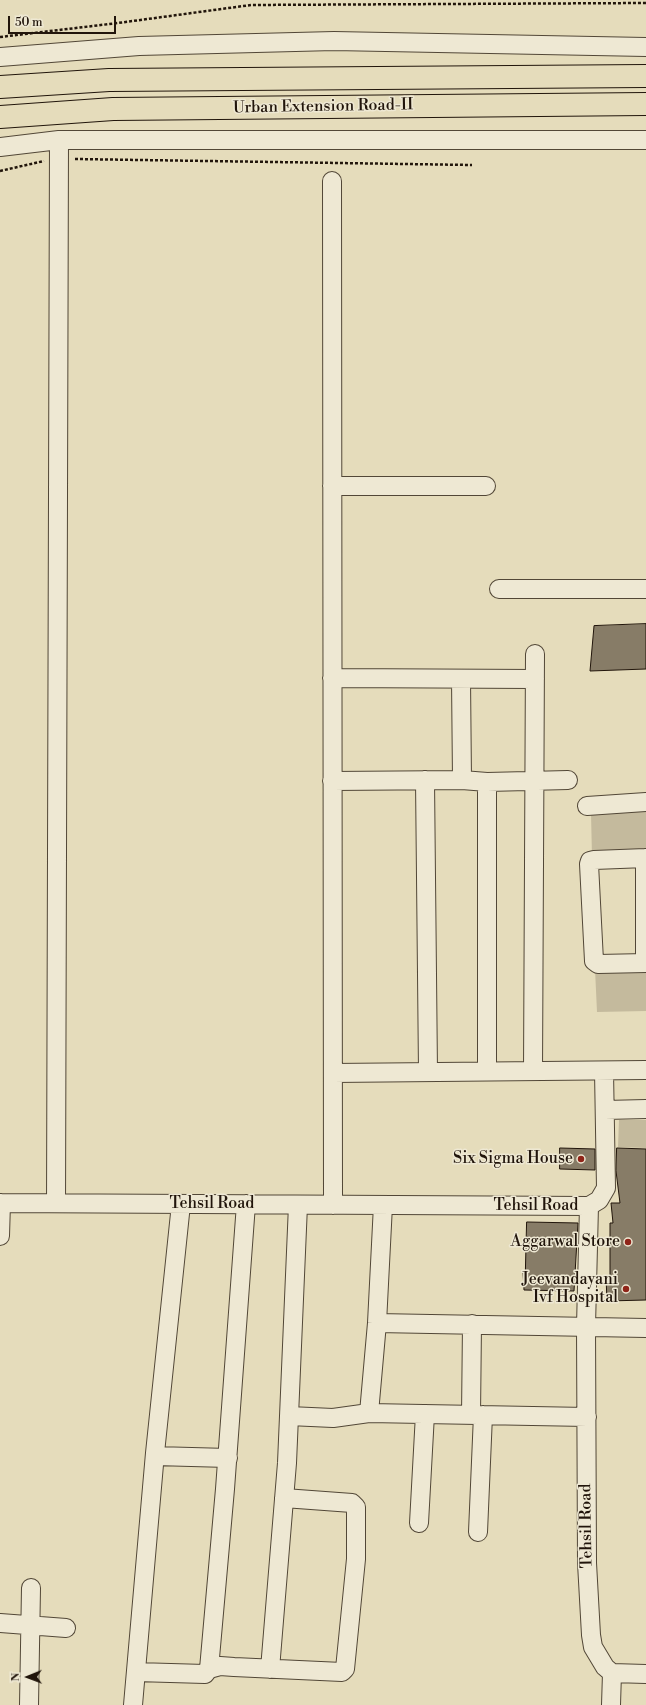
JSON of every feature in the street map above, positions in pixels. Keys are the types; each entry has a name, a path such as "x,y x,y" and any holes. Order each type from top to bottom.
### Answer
{"highway":[{"name":"Urban Extension Road-II","path":"0,87 109,80 646,76"},
{"name":"Urban Extension Road-II","path":"0,117 113,110 646,104"}],"street":[{"path":"0,57 139,46 334,41 646,47"},
{"path":"0,147 59,140 646,140"},
{"path":"56,1203 59,140"},
{"path":"332,181 334,1205"},
{"path":"332,486 486,486"},
{"path":"499,589 646,589"},
{"path":"533,1071 535,654"},
{"path":"332,678 535,679"},
{"path":"461,679 462,780"},
{"path":"425,780 428,1072"},
{"path":"332,781 462,780 487,782 568,780"},
{"path":"487,782 487,1071"},
{"path":"586,806 646,802"},
{"path":"645,858 646,963 598,964 594,961 590,861 645,858"},
{"path":"333,1072 646,1070"},
{"path":"589,1206 599,1200 606,1188 604,1071"},
{"path":"605,1110 646,1109"},
{"path":"0,1236 1,1203"},
{"name":"Tehsil Road","path":"1,1203 589,1206 586,1326 587,1563 593,1647 605,1667 612,1673"},
{"path":"133,1705 155,1456 181,1204"},
{"path":"136,1672 205,1674 209,1669 228,1458 246,1204"},
{"path":"270,1669 289,1416 298,1205"},
{"path":"369,1413 377,1323 383,1205"},
{"path":"377,1323 646,1328"},
{"path":"472,1324 477,1415 478,1532"},
{"path":"289,1416 333,1418 369,1413 587,1417"},
{"path":"419,1523 425,1414"},
{"path":"155,1456 228,1458"},
{"path":"209,1669 220,1666 344,1672 356,1559 356,1507 352,1503 284,1498"},
{"path":"29,1705 31,1588"},
{"path":"0,1622 66,1628"},
{"path":"611,1705 612,1673 646,1674"}],"path":[{"path":"0,37 251,5 646,3"},
{"path":"0,171 59,159 472,165"}],"shaded area":[{"path":"646,809 646,855 592,857 591,813"},
{"path":"595,969 646,969 646,1011 597,1012"},
{"path":"619,1120 646,1120 646,1148 618,1147"}],"building":[{"path":"646,624 646,669 590,671 594,626"},
{"name":"Six Sigma House","path":"560,1148 595,1149 595,1170 560,1169"},
{"path":"617,1148 646,1149 646,1300 607,1301 606,1277 610,1277 610,1223 613,1223 611,1203 620,1203 616,1171"},
{"path":"527,1222 578,1223 574,1291 524,1290 523,1271 525,1272"}],"place":[{"name":"Six Sigma House","path":"581,1159"},
{"name":"Aggarwal Store","path":"628,1242"},
{"name":"Jeevandayani Ivf Hospital","path":"626,1289"}]}
